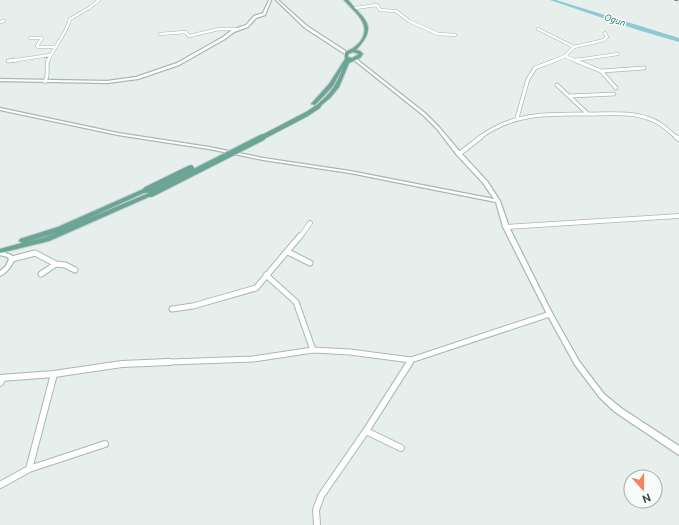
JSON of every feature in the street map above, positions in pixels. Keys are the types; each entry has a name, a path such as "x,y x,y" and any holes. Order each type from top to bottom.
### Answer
{"main road":[{"path":"0,252 48,239 300,118 320,106 334,91 342,79 345,67 357,58 369,37 371,29 368,23 347,0"},
{"path":"0,246 60,229 148,192 313,104 331,85 349,53 366,37 368,29 366,23 347,0"},
{"path":"349,53 357,58"},
{"path":"349,53 357,58"}],"street":[{"path":"45,82 49,75 47,63 50,55 67,30 71,18 89,8 99,0"},
{"path":"160,34 185,32 189,36 219,29 237,29 247,26 255,17 264,14 270,0"},
{"path":"277,0 306,27 349,53"},
{"path":"355,8 377,5 381,10 396,11 409,21 438,34 455,35"},
{"path":"0,22 4,21"},
{"path":"0,80 107,82 136,78 178,64 237,29"},
{"path":"538,29 574,47"},
{"path":"517,118 524,92 532,71 540,65 565,56 574,47 604,40 607,38 605,33"},
{"path":"30,38 42,38 37,46 38,47 55,47"},
{"path":"576,60 618,54"},
{"path":"8,61 50,55"},
{"path":"565,56 606,74 616,88"},
{"path":"357,58 424,114 438,128 484,182 498,201 506,227 550,314 577,363 602,396 618,410 679,451"},
{"path":"601,71 644,68"},
{"path":"557,85 588,114"},
{"path":"570,96 614,94"},
{"path":"0,109 74,125"},
{"path":"0,113 262,159 350,172 498,201"},
{"path":"459,154 489,130 517,118 548,114 619,114 644,117 657,123 679,138"},
{"path":"506,227 679,216"},
{"path":"172,309 193,306 256,288 288,252 310,223"},
{"path":"0,252 12,259"},
{"path":"288,252 310,263"},
{"path":"0,274 8,267 12,259 35,253 56,264 65,265 75,270"},
{"path":"41,274 56,264"},
{"path":"266,275 296,302 313,350"},
{"path":"0,383 2,378 54,374 122,364 232,361 313,350 350,352 411,360 550,314"},
{"path":"317,525 316,510 321,496 366,431 411,360"},
{"path":"29,469 54,374"},
{"path":"366,431 401,448"},
{"path":"0,485 29,469 105,444"}],"waterway":[{"name":"Ogun","path":"552,0 640,29 679,40"}],"railway":[{"path":"674,0 679,1"}]}
